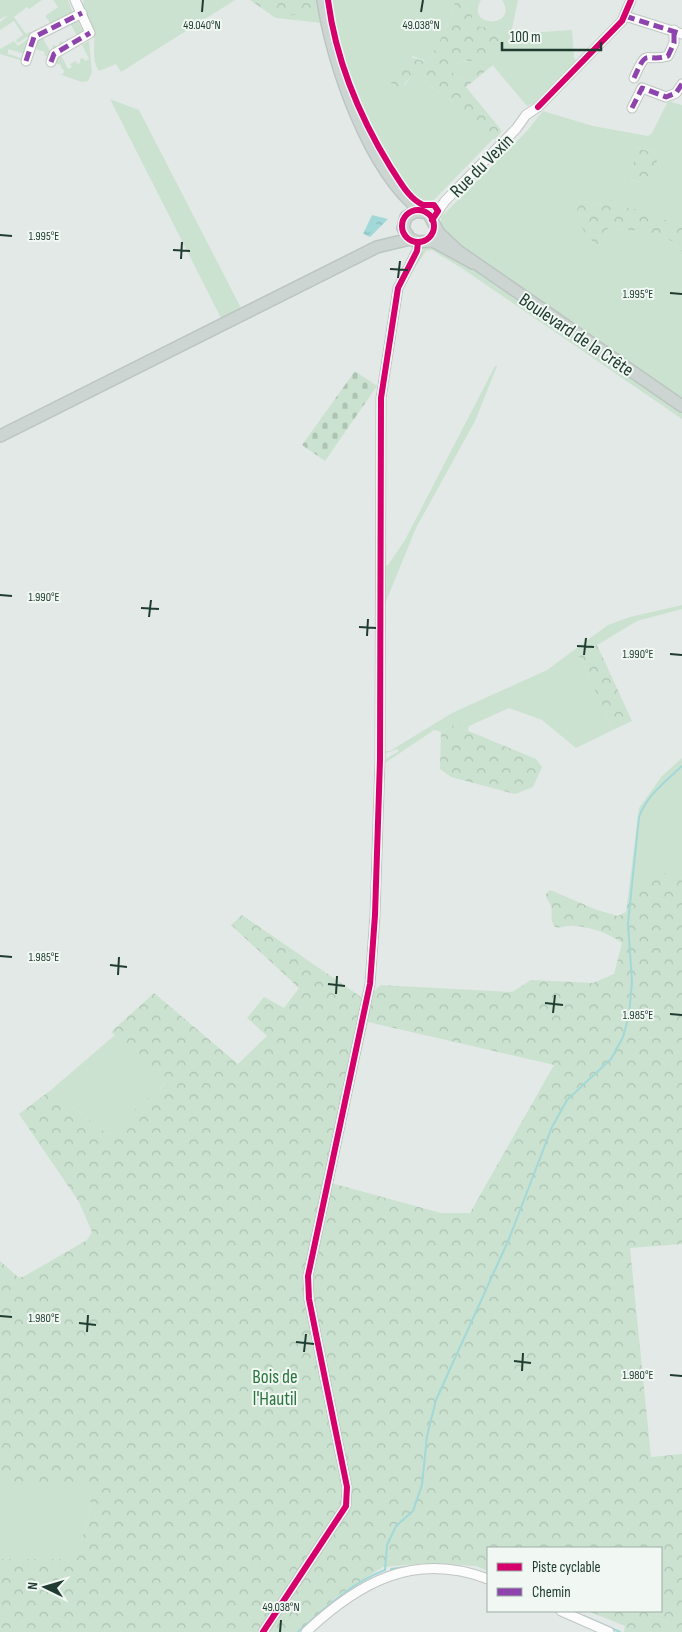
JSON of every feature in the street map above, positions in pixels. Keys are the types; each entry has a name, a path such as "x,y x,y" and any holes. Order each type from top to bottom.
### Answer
{"main road":[{"name":"Boulevard de la Crête","path":"323,0 331,41 348,96 362,127 395,184 408,200 428,216 448,243 473,263 682,406"},
{"name":"Boulevard de la Crête","path":"395,184 404,221 404,233 418,240 438,243 473,263"},
{"path":"0,436 377,247 394,236 412,212 428,216 432,233 418,240 377,247"}],"street":[{"path":"51,62 54,54 90,33 75,0"},
{"name":"Rue du Vexin","path":"428,216 445,201 516,128 526,115 538,106 625,16 631,0"},
{"path":"26,61 34,37 82,13"},
{"path":"625,16 678,32 668,56 647,56 642,60 634,78"},
{"path":"632,108 642,88 666,97 676,93 682,84"},
{"path":"263,1632 346,1506 347,1486 309,1299 308,1276 370,984 375,914 380,750 379,432 381,398 398,288 417,251 418,240"},
{"path":"306,1632 347,1596 388,1575 407,1570 447,1569 487,1579"},
{"path":"563,1612 609,1632"}],"green space":[{"path":"0,0 42,0 29,9 27,7 14,17 26,34 30,32 32,34 18,43 16,40 23,35 14,21 0,30 0,22 9,15 0,19"},
{"path":"53,0 68,0 73,13 51,24 45,16 58,7"},
{"path":"83,0 235,0 121,72 116,64 99,71 96,66 94,34 91,23 80,4 84,2"},
{"path":"250,0 318,0 322,23 276,18"},
{"path":"250,0 318,0 319,11 276,18"},
{"path":"329,0 456,0 444,33 428,62 412,56 404,87 411,76 418,77 451,101 492,140 429,205 418,201 406,189 373,133 346,69 333,23"},
{"path":"456,0 474,0 471,25 507,31 501,45 490,55 477,60 462,60 451,71 459,79 488,62 493,65 466,87 502,131 495,139 490,139 451,101 418,77 411,76 401,88 391,83 389,79 395,66 406,56 428,62 444,33"},
{"path":"474,0 481,0 478,9 480,16 485,20 492,21 499,20 504,16 506,9 502,0 518,0 511,34 572,30 574,58 576,60 534,103 527,106 490,62 459,79 451,71 462,60 467,62 507,31 470,25"},
{"path":"77,20 85,35 50,57 44,55 45,52 33,48 35,41 42,37 50,51 54,49 52,46 55,45 56,48 61,46 59,43 62,41 64,44 68,42 66,39 78,37 70,23"},
{"path":"31,37 25,54 8,49 8,54 24,59 23,61 0,54 0,49 14,41 18,46"},
{"path":"89,41 92,72 88,81 82,82 59,74 63,74 64,70 61,68 61,65 54,63 56,57 61,55 68,69 72,67 70,64 76,61 77,64 80,63 80,59 83,58 85,61 89,59 82,45"},
{"path":"110,99 139,110 241,308 221,318"},
{"path":"668,101 682,105 682,226 626,208 582,202 602,244 607,229 637,230 668,239 682,252 682,399 459,244 448,235 441,222 441,217 526,132 543,111 593,126 648,136 652,133","holes":["637,148 657,153 658,155 639,182 631,180"]},
{"path":"636,148 657,153 658,155 655,171 639,182 631,180"},
{"path":"582,202 635,209 682,226 682,252 676,245 659,235 626,230 607,229 602,244 597,245 589,238 573,215"},
{"path":"430,246 477,270 682,411 682,419 466,271 432,250 426,251 404,284 387,385 400,289 424,249"},
{"path":"495,366 497,366 475,421 416,528 385,604 384,751 390,751 452,713 547,670 608,625 630,617 682,605 682,609 637,621 579,656 613,730 576,748 542,720 509,708 469,726 468,731 454,725 441,732 434,730 385,763 379,934 374,984 384,760 399,751 397,749 384,754 381,431 387,387 382,432 385,565 388,565 405,540"},
{"path":"355,371 377,386 325,461 302,445"},
{"path":"597,645 632,721 613,730 579,656"},
{"path":"454,725 536,759 542,767 533,787 515,794 451,777 440,769 441,732"},
{"path":"682,758 682,878 672,874 629,889 639,808 662,776"},
{"name":"Bois de l'Hautil","path":"661,873 672,874 682,878 682,1244 630,1248 651,1457 682,1454 682,1632 624,1632 625,1626 590,1612 662,1612 662,1547 487,1547 487,1571 476,1566 429,1563 383,1567 336,1597 297,1632 0,1632 0,1559 77,1559 91,1505 89,1488 0,1488 0,1261 18,1277 23,1277 87,1240 92,1232 79,1202 19,1114 51,1090 106,1133 117,1134 136,1108 161,1088 167,1078 111,1032 154,993 238,1064 267,1036 247,1018 264,997 284,1008 299,988 231,925 242,915 364,999 381,985 512,992 531,980 593,983 614,974 622,943 606,933 593,929 571,926 555,927 551,906 546,894 550,890 597,910 618,916 626,912 629,889","holes":["368,1022 554,1065 470,1213 441,1213 331,1183"]},
{"path":"115,1035 168,1078 156,1094 134,1110 124,1129 117,1134 106,1133 51,1090"},
{"path":"0,1488 90,1488 91,1505 77,1559 0,1559"}],"water":[{"path":"372,215 388,219 370,237 363,234"}],"waterway":[{"path":"385,1570 387,1545 396,1526 413,1511 422,1485 427,1436 436,1400 509,1239 552,1127 567,1100 611,1059 623,1037 629,1015 632,982 628,923 639,817 652,795 682,766"},
{"path":"391,1569 432,1564 462,1567"},
{"path":"298,1632 328,1605 350,1589 385,1570"},
{"path":"584,1616 620,1632"}],"marked path":[{"path":"26,61 34,37 82,13"},
{"path":"625,16 682,34"},
{"path":"634,78 645,59 668,56 674,43 674,30"},
{"path":"51,62 54,54 90,33"},
{"path":"632,108 642,88 666,97 676,93 682,84"}],"cycle path":[{"path":"328,0 343,66 359,108 379,148 405,189 418,202 423,205 434,205 438,211 432,220"},
{"path":"538,107 622,21 631,0"},
{"path":"418,210 429,215 434,226 429,237 418,242 407,237 402,226 407,215 418,210"},
{"path":"263,1632 346,1506 347,1487 309,1299 308,1276 370,984 375,915 380,760 381,398 398,288 417,251 418,242"}]}
